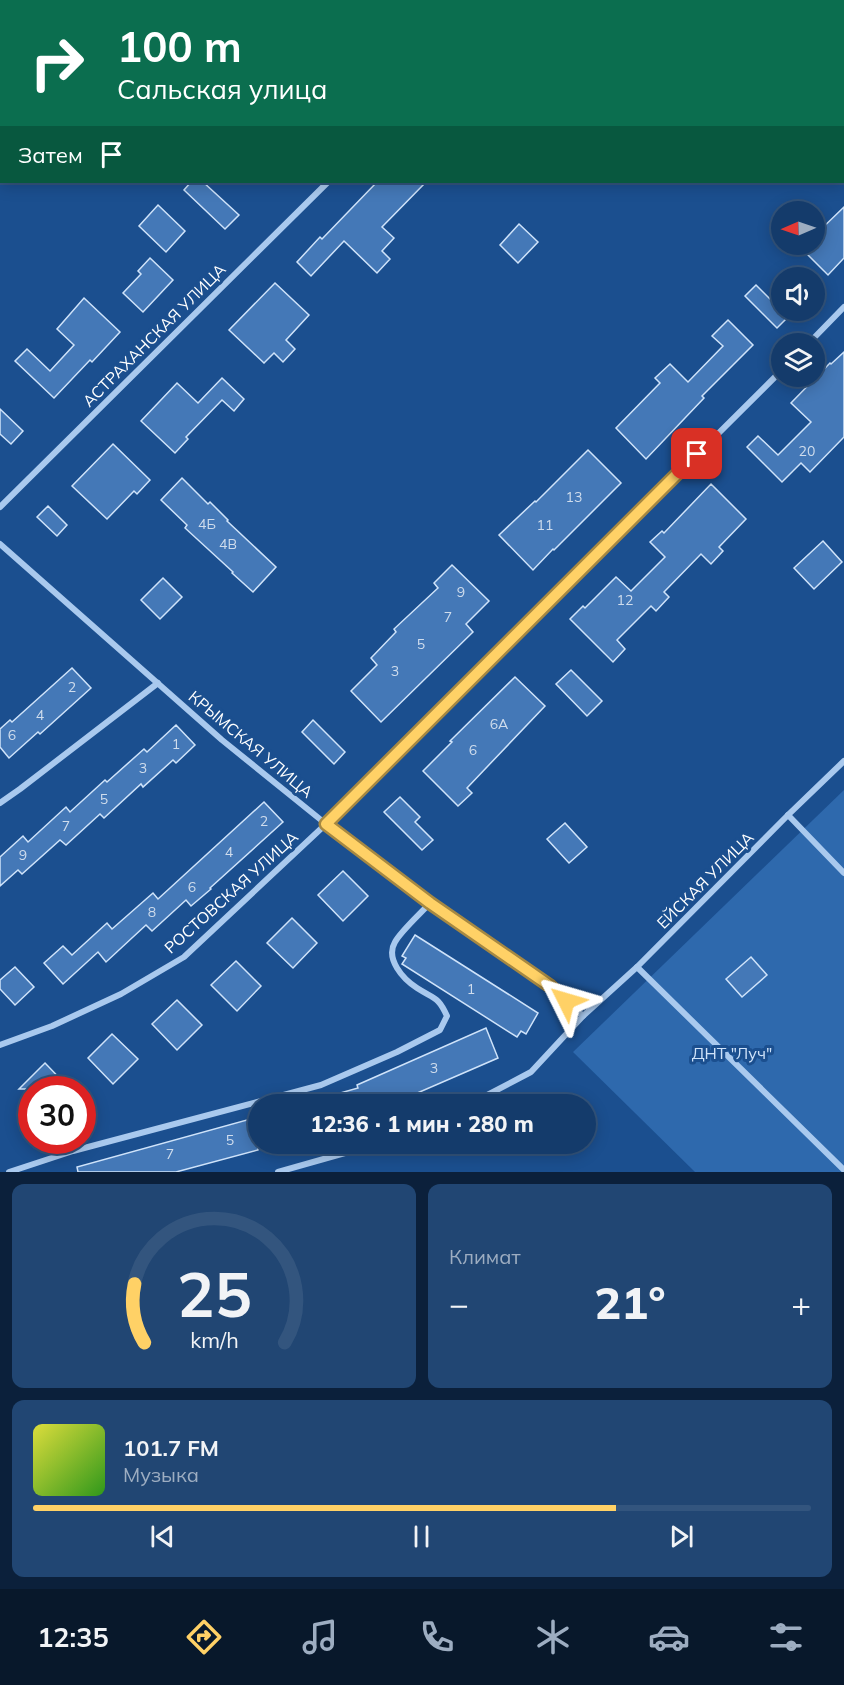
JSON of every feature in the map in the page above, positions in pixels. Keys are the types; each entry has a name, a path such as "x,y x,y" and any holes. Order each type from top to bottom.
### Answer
{"street":[{"name":"АСТРАХАНСКАЯ УЛИЦА","path":"0,507 327,183"},
{"path":"819,333 844,307"},
{"name":"РОСТОВСКАЯ УЛИЦА","path":"0,1045 52,1026 121,994 184,957 317,833 771,381"},
{"name":"КРЫМСКАЯ УЛИЦА","path":"0,544 222,740 326,824 430,903 550,986 583,1016"},
{"path":"0,803 158,683"},
{"name":"ЕЙСКАЯ УЛИЦА","path":"488,1094 531,1071 583,1016 637,967 844,762"},
{"path":"788,815 844,873"},
{"path":"9,1172 73,1151 321,1084 397,1052 440,1030 447,1016 440,1002 415,987 398,971 392,951 395,941 430,903"},
{"path":"637,967 844,1170"},
{"path":"278,1172 341,1154"}],"green space":[{"name":"ДНТ \"Луч\"","path":"844,790 844,1172 695,1172 573,1052"}],"building":[{"path":"190,183 204,183 239,215 225,229 184,190"},
{"path":"376,183 425,183 382,227 394,238 382,251 390,259 377,273 344,241 311,276 297,262 320,237 322,239"},
{"path":"158,205 185,231 166,252 139,226"},
{"path":"844,207 844,258 828,275 825,267 820,267 808,255 825,255 825,225"},
{"path":"519,224 538,242 518,263 500,245"},
{"path":"150,258 173,280 143,312 123,293 141,274 138,271"},
{"path":"275,283 309,315 286,340 295,349 283,362 274,353 264,363 229,330"},
{"path":"756,285 771,300 771,321 784,321 777,328 745,296"},
{"path":"84,298 120,332 54,398 15,361 27,349 50,371 74,345 57,329"},
{"path":"728,320 753,345 702,396 704,398 646,459 616,428 660,383 655,378 670,364 688,382 723,346 712,336"},
{"path":"844,352 844,437 810,472 801,463 782,482 747,447 758,436 778,455 811,422 791,403 807,387 825,387 825,368"},
{"path":"222,378 244,399 234,411 222,400 186,437 188,439 175,453 141,421 177,383 198,403"},
{"path":"0,409 23,431 11,444 0,434"},
{"path":"113,444 150,480 137,494 134,491 107,519 72,486"},
{"path":"588,450 621,483 533,570 499,535"},
{"path":"182,478 208,504 210,502 276,567 253,592 185,528 187,525 161,500"},
{"path":"711,484 746,519 719,547 723,551 711,564 701,554 664,592 669,597 656,611 651,606 617,640 625,649 613,662 570,619 583,606 585,608 616,577 631,591 665,557 650,542 662,531 664,533"},
{"path":"48,506 67,525 57,536 37,517"},
{"path":"823,541 842,562 814,589 794,568"},
{"path":"452,565 489,601 466,624 473,632 381,722 351,691 377,665 371,658 396,632 394,629 438,588 434,583"},
{"path":"163,578 182,597 160,619 141,600"},
{"path":"72,668 91,688 40,734 38,732 9,758 0,747 0,729 10,720 12,722"},
{"path":"571,670 602,701 587,716 556,684"},
{"path":"515,677 545,706 467,788 472,793 458,806 423,771"},
{"path":"313,720 345,752 334,764 302,732"},
{"path":"176,725 195,745 176,763 173,760 143,787 141,784 104,818 100,814 66,845 60,840 22,874 18,870 0,886 0,857 23,836 28,842 66,807 70,812 105,780 107,782 144,749 147,752"},
{"path":"400,797 420,817 415,822 433,840 422,850 384,812"},
{"path":"264,802 283,822 191,906 186,900 152,931 146,925 106,962 98,952 63,984 44,963 63,946 72,955 107,923 112,929 153,893 158,899"},
{"path":"565,823 587,847 569,863 547,839"},
{"path":"343,871 368,896 343,921 318,895"},
{"path":"292,918 317,943 293,968 267,943"},
{"path":"415,935 538,1013 526,1034 521,1031 517,1037 402,964 406,958 402,956"},
{"path":"751,957 767,975 742,997 726,979"},
{"path":"236,961 261,986 237,1011 211,985"},
{"path":"15,967 34,987 15,1005 0,989 0,980"},
{"path":"177,1000 202,1025 177,1050 152,1024"},
{"path":"486,1028 498,1058 415,1094 337,1094 358,1088 357,1085"},
{"path":"112,1034 138,1059 113,1084 88,1058"},
{"path":"45,1063 58,1076 32,1076"},
{"path":"248,1120 248,1153 176,1172 78,1172 77,1167"}],"route":[{"path":"566,1001 550,986 430,903 326,824 697,454"}]}
